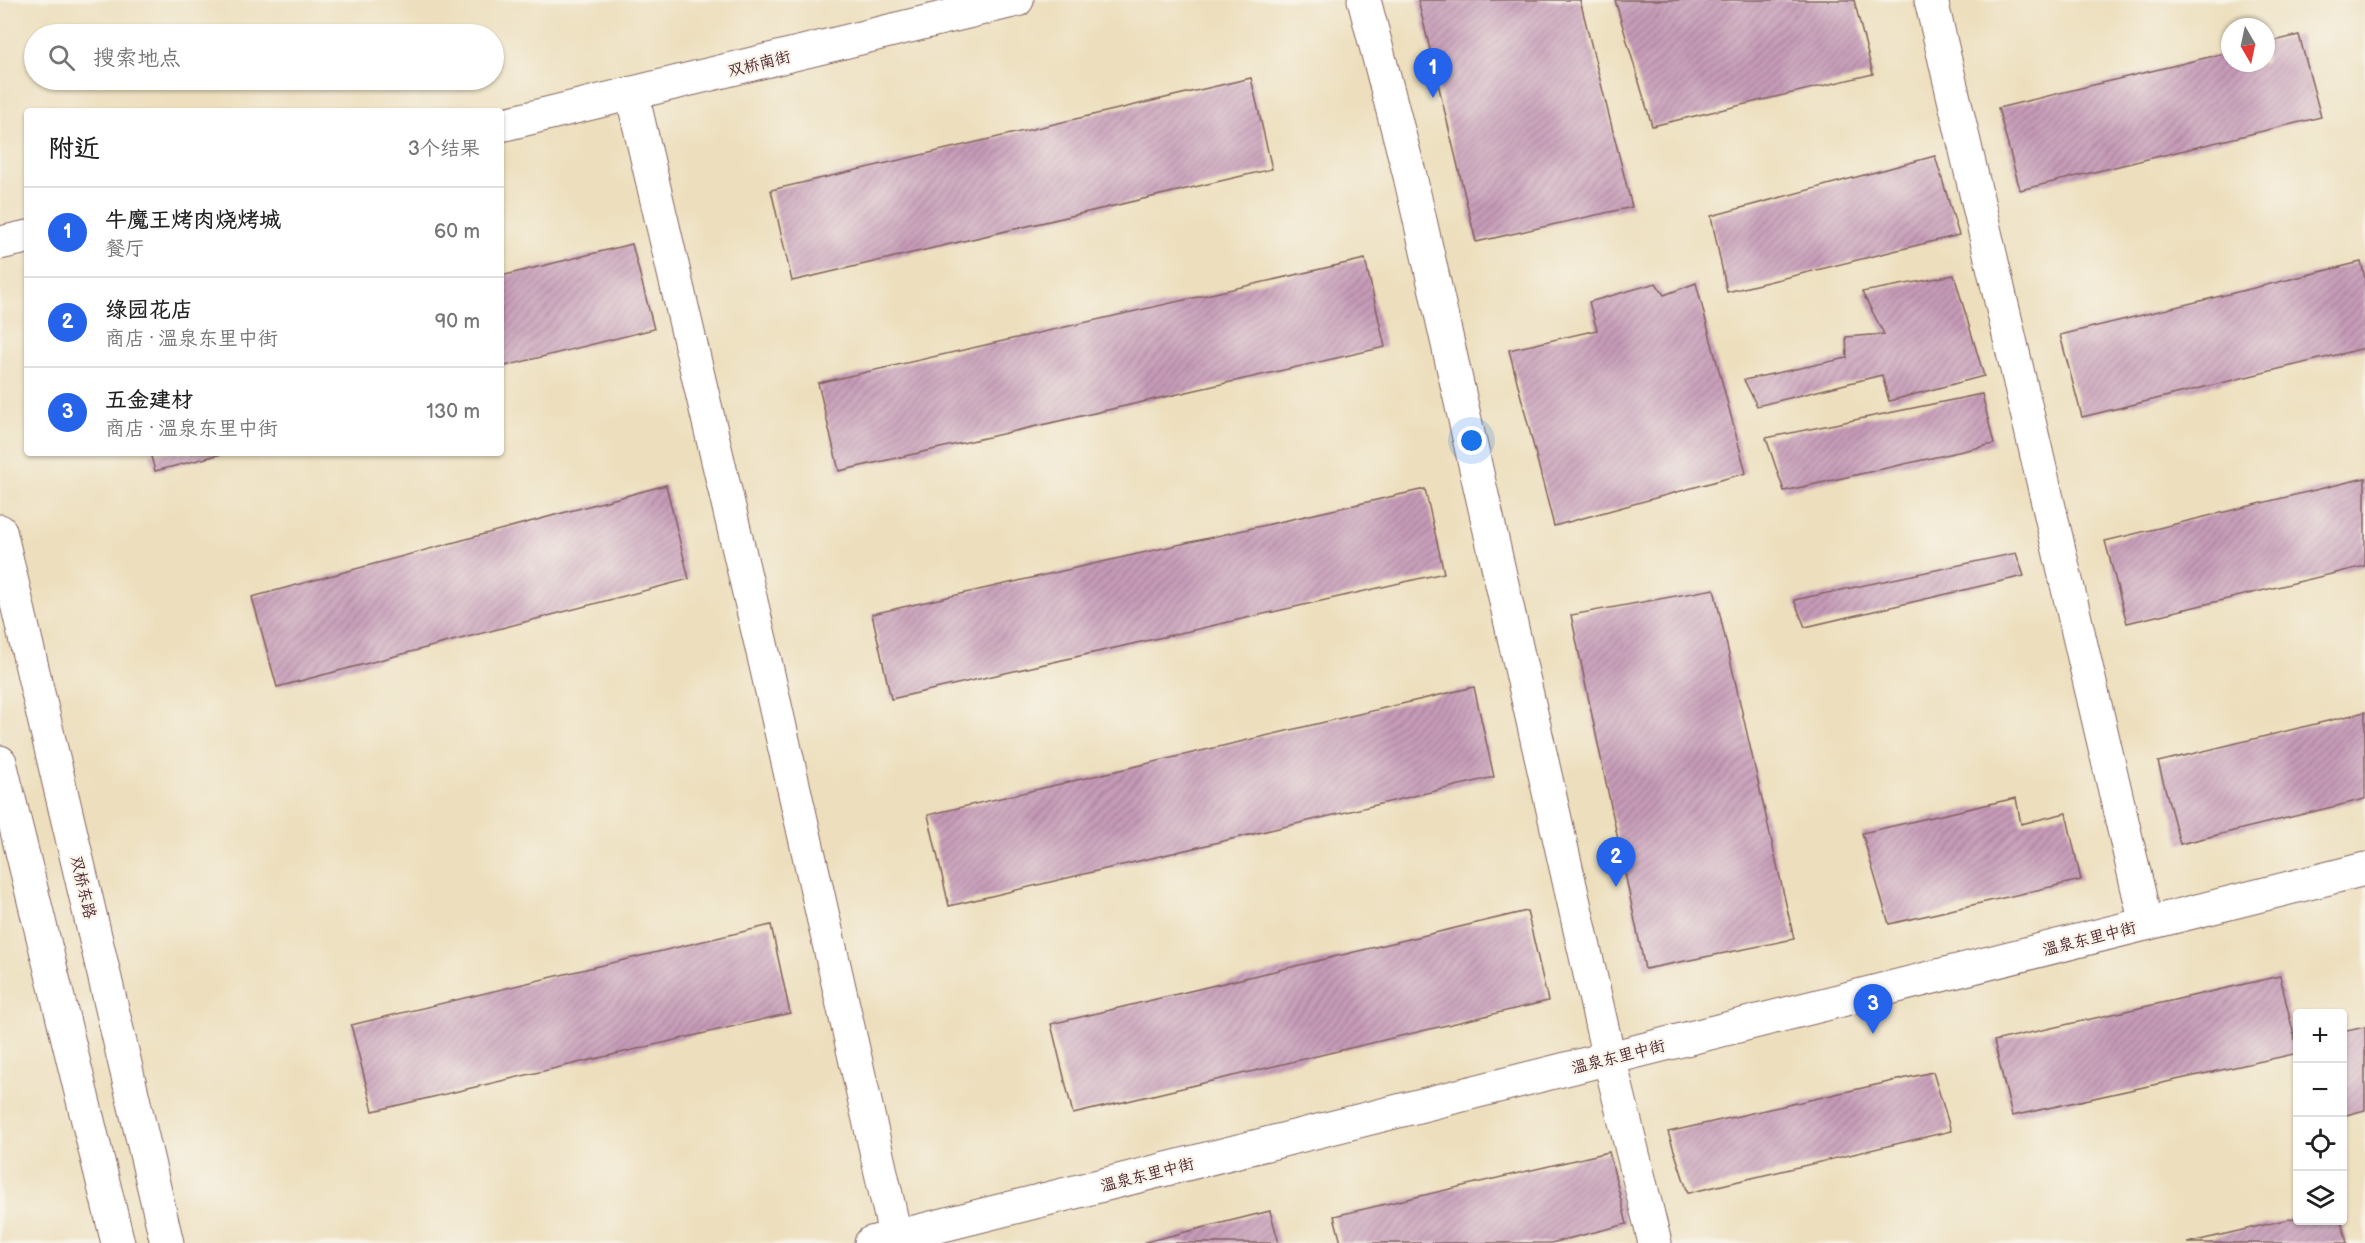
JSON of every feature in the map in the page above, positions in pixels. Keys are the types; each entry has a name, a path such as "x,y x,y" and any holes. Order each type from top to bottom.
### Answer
{"street":[{"name":"双桥南街","path":"504,124 1017,0"},
{"path":"1364,0 1410,176 1655,1243"},
{"path":"1931,0 2146,924"},
{"path":"632,94 765,661 888,1241"},
{"path":"0,243 24,238"},
{"name":"双桥东路","path":"0,531 167,1243"},
{"path":"0,762 118,1243"},
{"name":"温泉东里中街","path":"888,1241 2365,869"}],"building":[{"path":"1418,0 1580,0 1632,207 1476,242"},
{"path":"1615,0 1854,0 1873,74 1652,126"},
{"path":"2299,35 2321,117 2020,190 1998,108 2221,54 2221,72 2275,72 2275,41"},
{"path":"1251,78 1272,169 792,281 771,190"},
{"path":"1935,156 1959,235 1727,292 1711,216"},
{"path":"632,244 654,329 504,366 504,275"},
{"path":"1365,259 1385,347 839,471 818,383"},
{"path":"2361,262 2365,278 2365,348 2082,417 2060,335"},
{"path":"1954,275 1984,376 1889,401 1882,375 1757,406 1744,380 1847,358 1846,337 1884,334 1862,292"},
{"path":"1656,283 1664,295 1696,283 1746,473 1554,526 1509,350 1597,330 1589,302"},
{"path":"1982,394 1994,444 1784,491 1766,438"},
{"path":"151,456 214,456 155,471"},
{"path":"2365,478 2365,566 2127,623 2105,541"},
{"path":"666,485 689,579 277,687 252,597"},
{"path":"1425,489 1444,573 891,699 872,614"},
{"path":"2016,553 2024,576 1805,627 1794,600"},
{"path":"1714,589 1794,939 1645,969 1571,615"},
{"path":"1474,687 1494,777 949,906 928,815"},
{"path":"2365,712 2365,799 2180,844 2158,762"},
{"path":"2016,798 2021,824 2066,813 2081,880 1889,924 1862,833"},
{"path":"1527,911 1548,1001 1073,1114 1051,1024"},
{"path":"771,925 790,1013 373,1111 351,1025"},
{"path":"2280,976 2293,1032 2293,1054 2012,1116 1994,1041"},
{"path":"2365,1027 2365,1110 2347,1115 2347,1063 2347,1031"},
{"path":"1933,1072 1951,1131 1688,1193 1668,1132"},
{"path":"1609,1152 1627,1224 1551,1243 1341,1243 1334,1216"},
{"path":"1270,1211 1279,1243 1145,1243 1145,1242"},
{"path":"2293,1218 2293,1225 2342,1225 2347,1243 2187,1243"}],"place":[{"name":"牛魔王烤肉烧烤城","path":"1433,98"},
{"name":"绿园花店","path":"1616,887"},
{"name":"五金建材","path":"1873,1034"}]}
